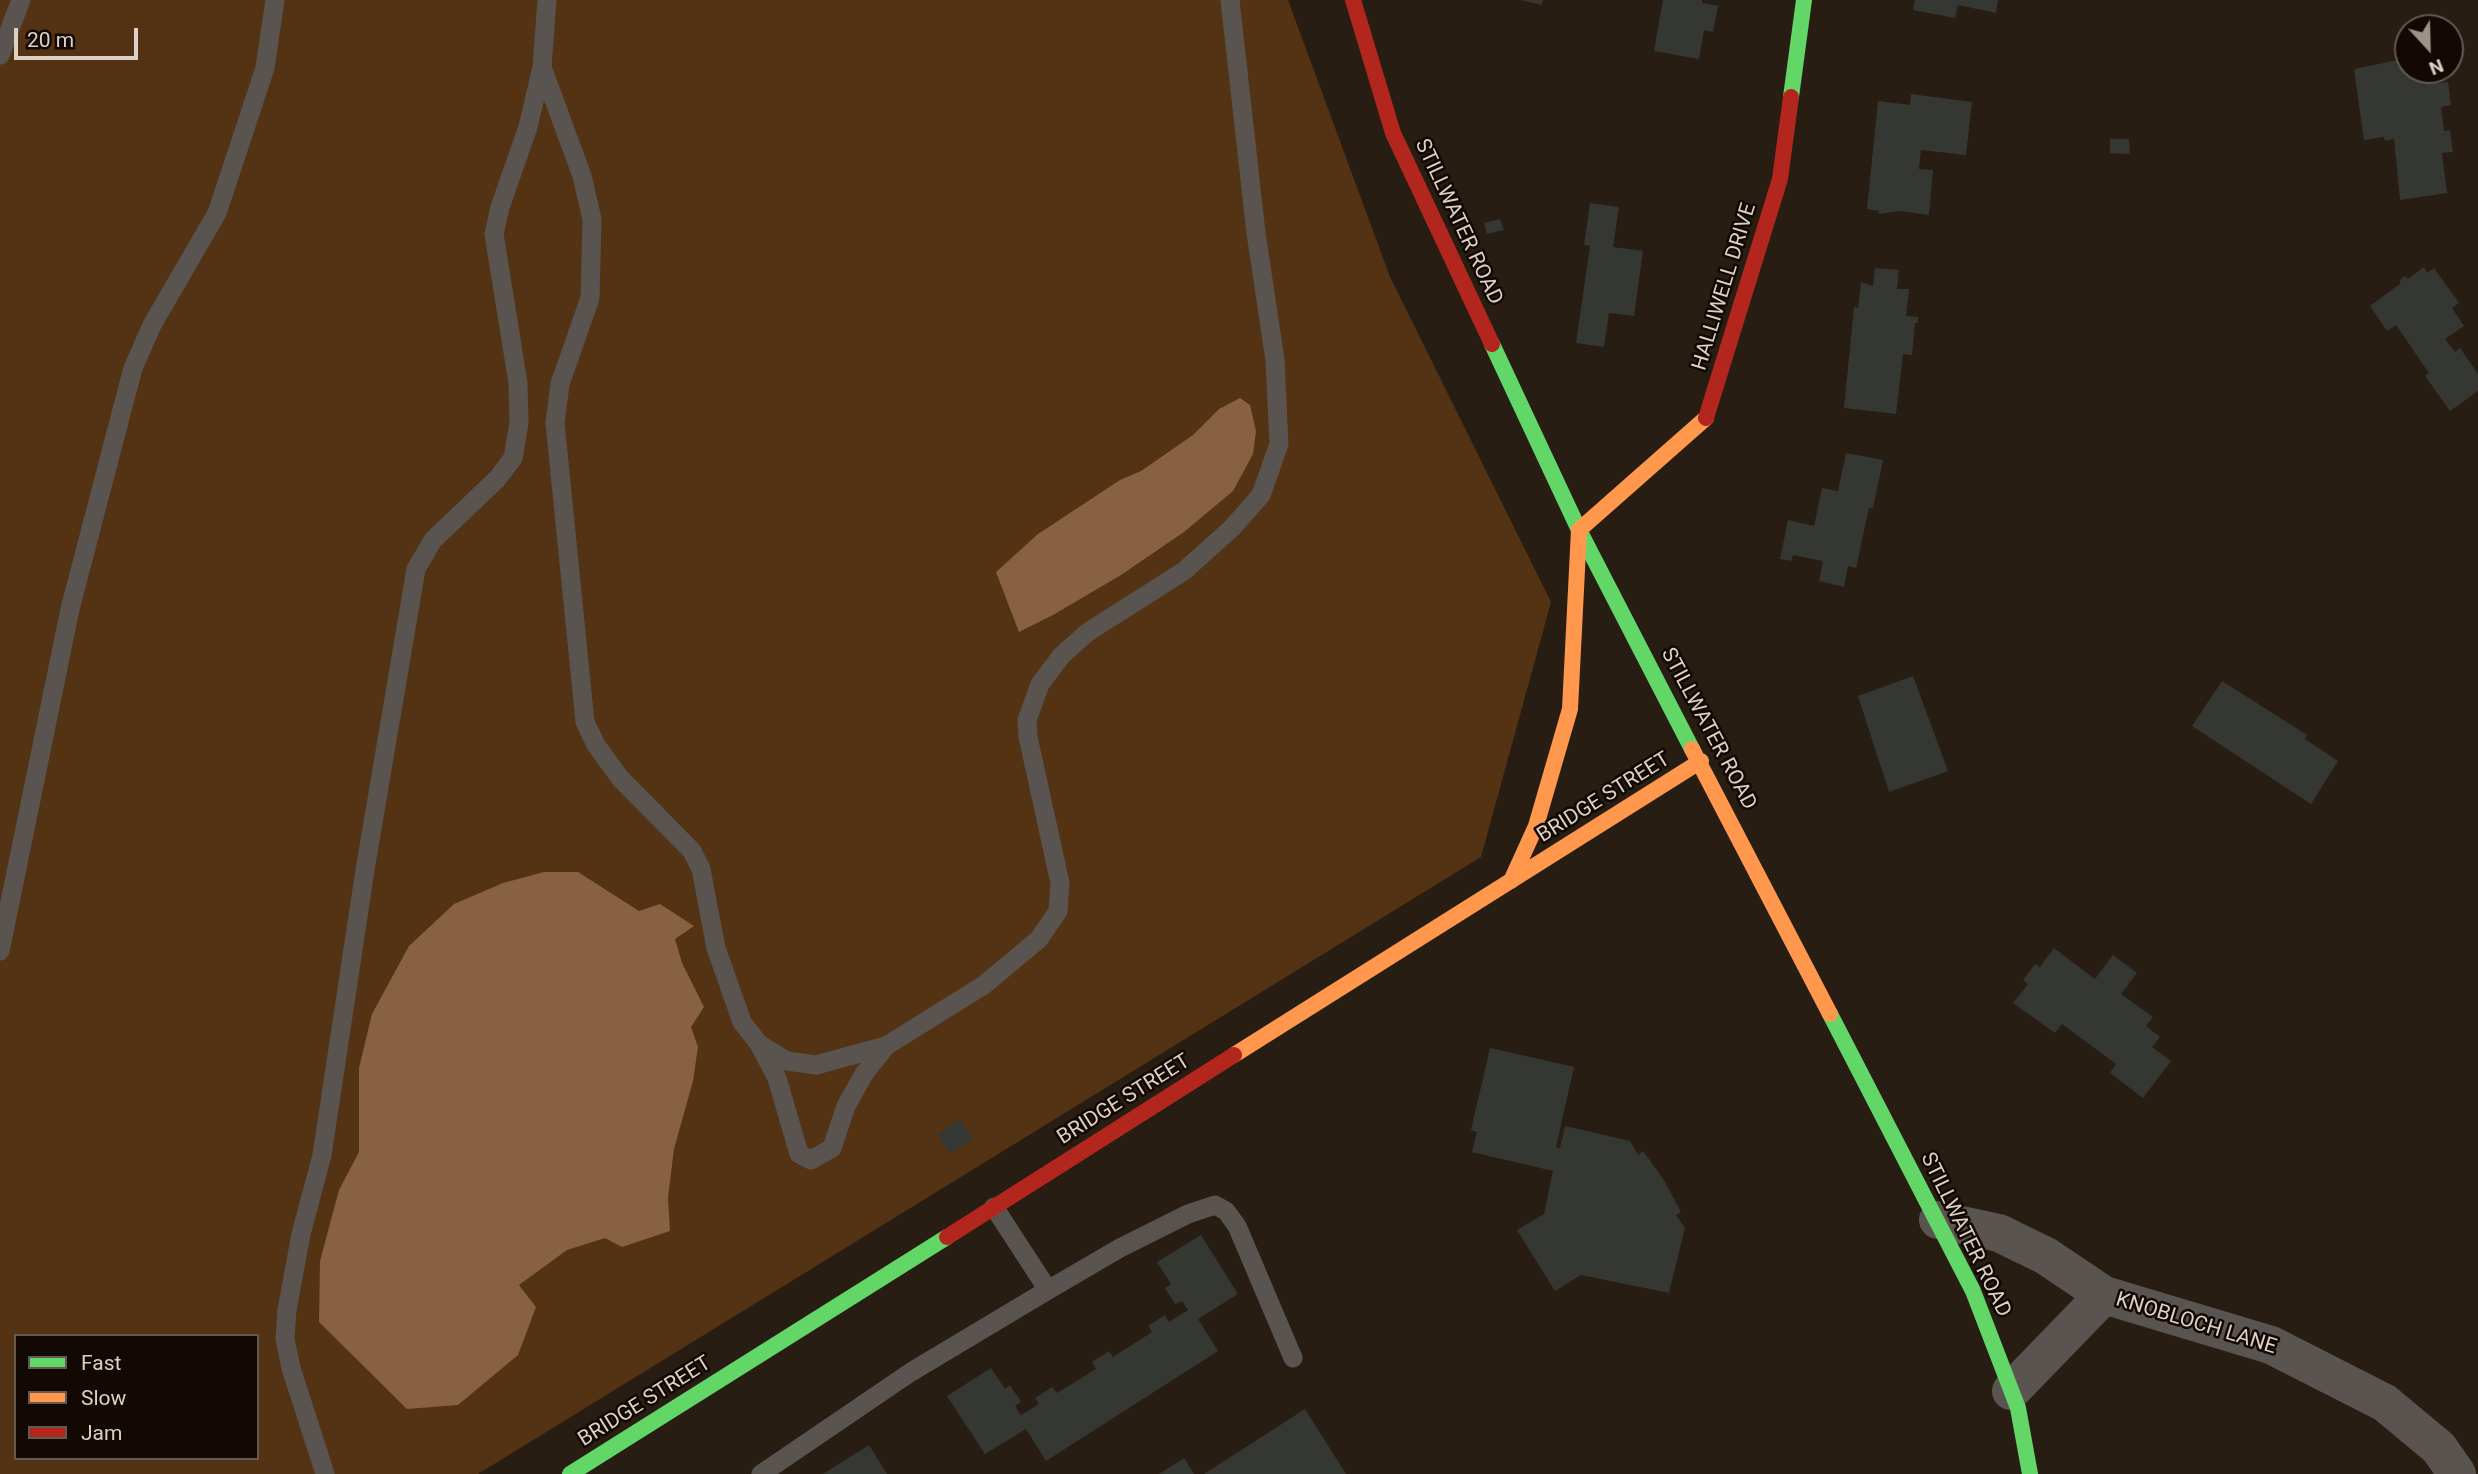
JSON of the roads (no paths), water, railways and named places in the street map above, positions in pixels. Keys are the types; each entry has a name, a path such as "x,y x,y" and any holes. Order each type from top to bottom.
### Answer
{"main road":[{"name":"STILLWATER ROAD","path":"1353,0 1393,133 1579,530 1701,761 1973,1291 2018,1408 2030,1474"},
{"name":"HALLIWELL DRIVE","path":"1579,530 1706,418 1780,178 1804,0"},
{"path":"1511,881 1536,826 1570,709 1579,530"},
{"name":"BRIDGE STREET","path":"570,1474 1701,761"}],"street":[{"name":"KNOBLOCH LANE","path":"1937,1220 1999,1233 2046,1256 2104,1295 2271,1345 2385,1403 2440,1448 2456,1474"},
{"name":"KNOBLOCH LANE","path":"2011,1391 2104,1295"}],"lane":[{"path":"0,55 21,0"},
{"path":"0,951 70,609 133,368 152,325 217,213 265,68 275,0"},
{"path":"325,1474 291,1368 285,1339 287,1310 301,1234 322,1155 365,870 416,569 433,540 497,479 513,458 519,423 518,383 495,234 500,207 528,127 542,68 547,0"},
{"path":"759,1044 788,1061 816,1065 886,1046 993,978 1039,939 1058,911 1060,883 1028,737 1027,720 1040,684 1062,654 1088,632 1184,571 1232,528 1261,495 1279,444 1275,360 1256,233 1230,0"},
{"path":"542,68 582,176 592,219 590,298 561,384 555,423 585,722 596,745 620,778 692,851 701,869 716,948 730,995 741,1022 759,1044 777,1077 799,1154 811,1160 832,1148 846,1106 864,1074 886,1046"},
{"path":"761,1474 911,1372 1048,1290 1120,1248 1188,1214 1215,1205 1226,1211 1237,1226 1293,1358"},
{"path":"994,1207 1048,1290"}]}
